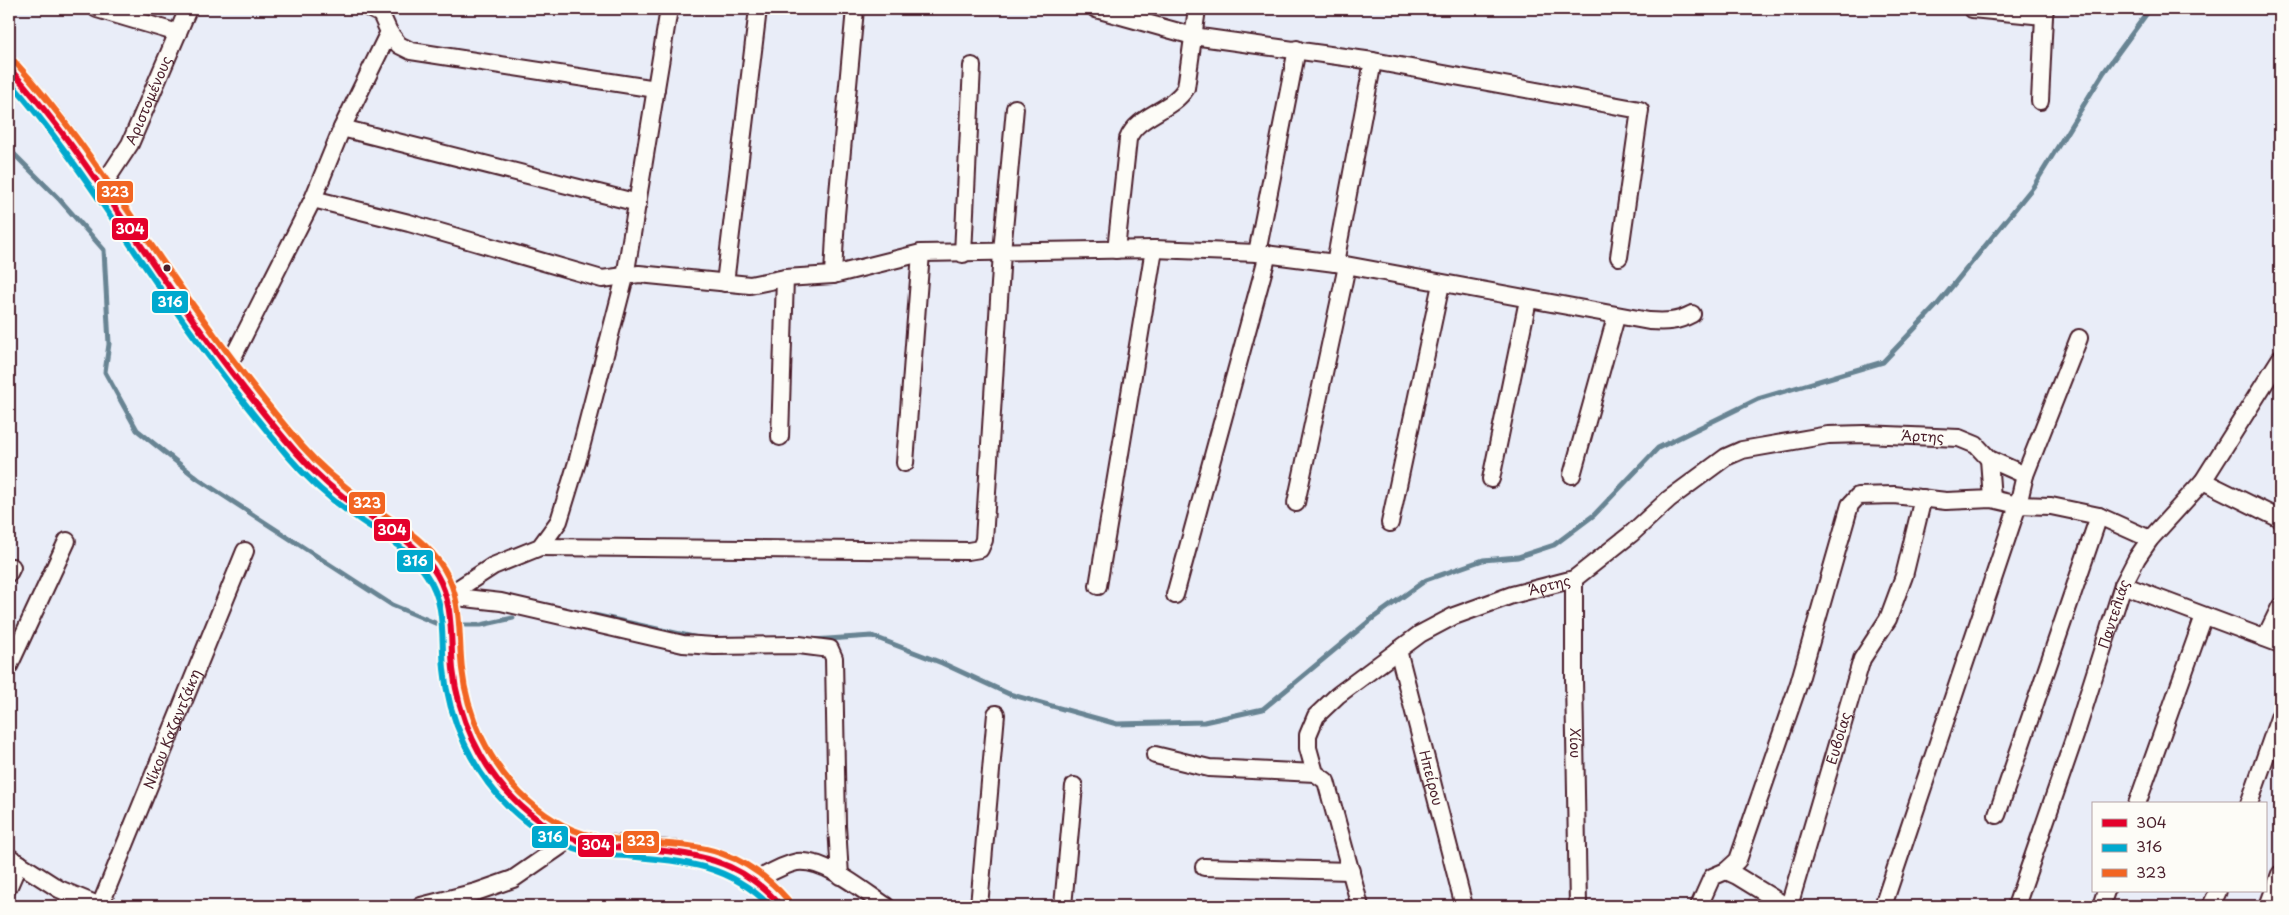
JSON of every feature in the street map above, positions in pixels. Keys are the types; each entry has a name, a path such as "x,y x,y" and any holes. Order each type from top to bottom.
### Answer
{"main road":[{"path":"9,68 61,128 228,368 295,452 349,502 416,549 437,573 448,604 454,674 461,709 478,748 499,781 524,810 546,827 571,839 588,844 691,854 731,866 766,889 782,906"}],"street":[{"path":"97,9 178,33"},
{"name":"Αριστομένους","path":"101,188 130,144 188,9"},
{"path":"372,9 381,14 389,32 399,45 411,51 656,89"},
{"path":"540,547 558,521 572,477 624,277 670,9"},
{"path":"724,283 758,9"},
{"path":"833,275 836,215 855,9"},
{"path":"1096,9 1193,36 1297,49 1372,61 1640,110 1619,257"},
{"path":"1116,250 1128,140 1131,129 1180,97 1186,88 1197,9"},
{"path":"1972,9 2044,12 2040,101"},
{"path":"228,368 313,199 342,128 389,32"},
{"path":"1176,595 1262,253 1297,49"},
{"path":"1296,503 1341,264 1372,61"},
{"path":"963,254 972,66"},
{"path":"448,604 493,566 540,547 968,551 980,549 984,540 1002,252 1015,108"},
{"path":"342,128 638,203"},
{"path":"313,199 409,223 602,279 639,274 750,285 785,278 833,275 921,253 963,254 1154,249 1262,253 1341,264 1616,316 1666,322 1680,320 1692,314"},
{"path":"1098,586 1154,249"},
{"path":"905,463 921,253"},
{"path":"780,438 785,278"},
{"path":"1390,522 1441,284"},
{"path":"1491,479 1528,300"},
{"path":"1572,475 1616,316"},
{"path":"1883,906 2018,505 2025,475 2079,338"},
{"name":"Παντελιάς","path":"2016,906 2075,736 2123,585 2137,558 2150,539 2203,481 2280,359"},
{"name":"Άρτης","path":"1360,906 1326,781 1315,773 1308,748 1308,735 1316,716 1338,695 1420,634 1454,616 1512,595 1574,580 1631,534 1669,499 1726,457 1742,450 1828,434 1959,438 1976,445 1990,459 2025,475"},
{"path":"1990,459 1992,499"},
{"path":"2203,481 2280,519"},
{"path":"1699,906 1712,877 1726,872 1738,860 1799,683 1850,506 1858,496 1870,494 1946,500 1992,499 2018,505 2051,506 2099,516 2150,539"},
{"name":"Ευβοίας","path":"1788,906 1862,659 1888,619 1904,576 1923,498"},
{"path":"1997,815 2099,516"},
{"path":"9,666 67,541"},
{"name":"Νίκου Καζαντζάκη","path":"100,906 245,551"},
{"name":"Χίου","path":"1574,580 1578,906"},
{"path":"2123,585 2273,641 2280,607"},
{"path":"448,604 501,602 683,644 714,646 799,645 830,649 834,658 837,826 840,876"},
{"path":"2138,802 2204,616"},
{"name":"Ηπείρου","path":"1398,650 1464,906"},
{"path":"980,906 996,714"},
{"path":"2250,802 2280,715"},
{"path":"1154,755 1209,768 1315,773"},
{"path":"1063,906 1074,786"},
{"path":"421,906 476,892 513,879 571,839"},
{"path":"9,886 14,860 59,889 100,906"},
{"path":"755,881 780,868 797,862 814,863 840,876 886,906"},
{"path":"1204,867 1351,870"},
{"path":"1726,872 1737,876 1788,906"},
{"path":"2268,906 2280,874"},
{"path":"2101,906 2106,892"},
{"path":"2211,906 2218,892"}],"waterway":[{"path":"813,640 872,636 942,663 1009,694 1117,724 1204,722 1263,709 1373,618 1426,580 1483,560 1518,557 1554,545 1594,515 1658,448 1758,399 1883,362 1937,305 2033,187 2104,72 2150,9"},
{"path":"9,149 60,200 104,250 109,344 105,372 137,430 198,479 392,605 440,625 446,625"},
{"path":"594,615 698,638"},
{"path":"457,625 481,625 513,618"}],"transit line":[{"name":"323","path":"15,62 77,138 217,339 250,383 302,446 332,476 409,532 437,558 450,581 457,605 462,669 474,720 498,766 520,793 554,820 573,830 593,836 697,847 720,853 743,863 766,878 788,900"},
{"name":"304","path":"9,68 71,144 195,323 278,431 328,484 414,547 437,575 449,609 453,669 460,705 481,756 502,786 529,813 547,826 566,836 591,845 676,852 714,861 749,877 781,906"},
{"name":"316","path":"9,81 44,123 77,168 211,359 287,455 303,473 330,497 405,551 427,576 433,586 440,609 446,688 451,707 464,744 484,778 496,793 526,821 564,845 596,854 667,860 704,867 738,881 770,906"}]}
